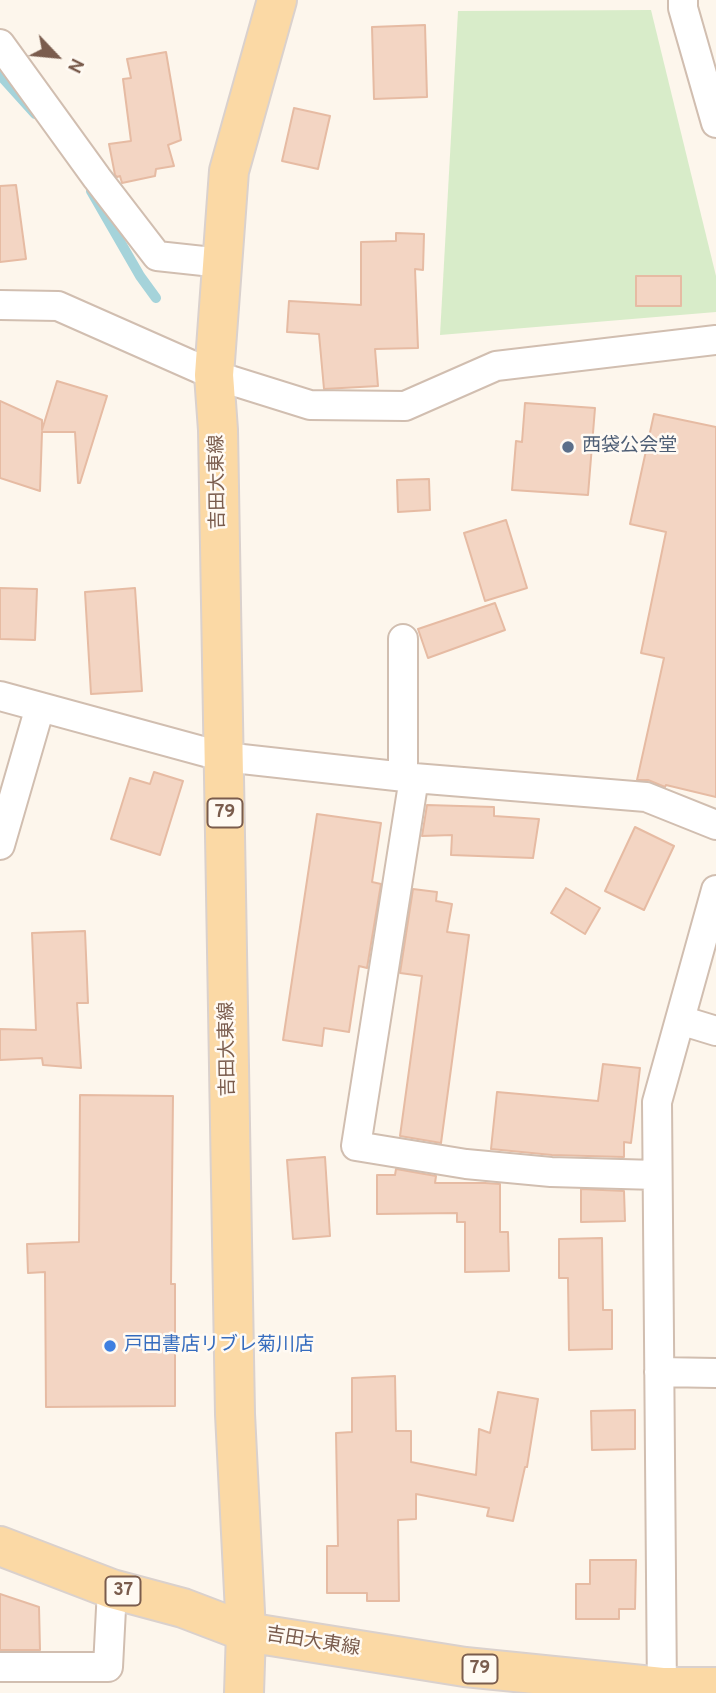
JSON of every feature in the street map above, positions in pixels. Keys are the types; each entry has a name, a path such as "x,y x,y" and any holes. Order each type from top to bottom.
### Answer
{"main road":[{"name":"吉田大東線","path":"277,0 229,171 214,375 218,430 235,1413 246,1632 465,1667 662,1690 716,1687"},
{"name":"37","path":"0,1546 112,1589 183,1608 246,1632"},
{"path":"244,1693 246,1632"}],"street":[{"path":"683,0 716,123"},
{"path":"0,44 157,256 222,263"},
{"path":"0,305 58,306 214,375 310,405 405,406 496,366 716,340"},
{"path":"402,639 409,777 356,1146 466,1164 551,1172 656,1175"},
{"path":"0,696 224,757 409,777 646,797 716,824"},
{"path":"0,845 40,708"},
{"path":"662,1690 657,1102 716,890"},
{"path":"680,1020 716,1031"},
{"path":"659,1373 716,1373"},
{"path":"0,1667 108,1667 112,1589"}],"green space":[{"path":"651,10 716,276 716,312 440,335 458,11"}],"building":[{"path":"425,25 427,97 374,99 372,27"},
{"path":"166,52 181,140 168,145 174,166 156,169 155,176 122,183 120,176 115,175 109,144 131,141 123,79 131,78 127,59"},
{"path":"294,108 330,116 318,169 282,161"},
{"path":"16,185 26,259 0,262 0,186"},
{"path":"396,233 424,234 423,270 415,269 418,348 375,349 378,386 324,389 319,334 287,332 289,301 361,305 361,242 396,241"},
{"path":"636,276 681,276 681,306 636,306"},
{"path":"57,381 107,396 80,483 75,432 42,432 40,491 0,478 0,401 42,420 42,430"},
{"path":"525,403 595,408 588,495 512,490 516,441 522,442"},
{"path":"654,414 716,427 716,797 666,785 665,787 648,780 637,780 664,658 641,653 666,532 630,524"},
{"path":"429,479 430,510 398,512 397,480"},
{"path":"506,520 527,588 485,601 464,533"},
{"path":"0,588 37,589 35,640 0,639"},
{"path":"135,588 142,691 91,694 85,592"},
{"path":"495,603 505,630 428,658 418,629"},
{"path":"154,772 183,781 160,855 111,839 130,778 150,784"},
{"path":"427,805 494,807 494,816 539,819 533,858 451,855 452,835 422,836"},
{"path":"317,814 381,823 372,882 381,884 367,968 359,966 349,1032 324,1028 322,1046 283,1040"},
{"path":"635,827 674,846 644,910 605,891"},
{"path":"566,888 600,908 585,934 551,913"},
{"path":"413,889 437,892 436,901 452,904 447,932 469,935 441,1143 400,1136 422,976 400,973"},
{"path":"85,931 88,1003 77,1003 81,1068 43,1065 42,1058 0,1060 0,1029 36,1030 32,933"},
{"path":"603,1064 640,1068 631,1143 624,1142 624,1157 552,1155 491,1149 497,1092 598,1101"},
{"path":"80,1095 173,1096 171,1284 175,1284 175,1406 46,1407 45,1272 28,1273 27,1244 79,1242"},
{"path":"325,1157 330,1236 293,1239 287,1160"},
{"path":"396,1169 436,1176 435,1183 500,1184 500,1232 508,1232 509,1271 465,1272 465,1222 457,1222 457,1213 377,1214 377,1175 395,1175"},
{"path":"581,1189 624,1191 625,1221 581,1222"},
{"path":"602,1238 603,1310 612,1310 612,1349 569,1350 568,1278 559,1278 559,1239"},
{"path":"395,1376 396,1431 411,1431 411,1462 476,1475 479,1429 490,1433 498,1392 538,1399 527,1467 513,1521 487,1516 489,1508 416,1494 416,1519 398,1520 399,1601 367,1601 367,1593 327,1593 327,1546 338,1546 336,1433 352,1432 352,1378"},
{"path":"635,1410 635,1449 592,1450 591,1411"},
{"path":"590,1560 636,1560 635,1609 619,1609 619,1619 576,1619 576,1584 590,1584"},
{"path":"0,1594 39,1607 40,1650 0,1650"}],"waterway":[{"path":"0,75 35,114"},
{"path":"91,191 140,276 156,298"}],"place":[{"name":"西袋公会堂","path":"568,447"},
{"name":"戸田書店リブレ菊川店","path":"110,1346"}]}
